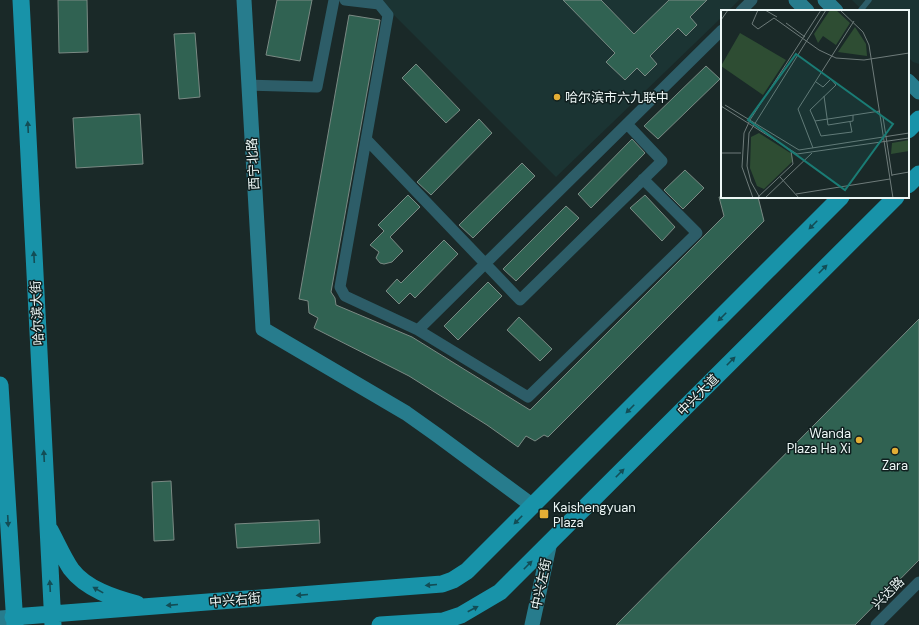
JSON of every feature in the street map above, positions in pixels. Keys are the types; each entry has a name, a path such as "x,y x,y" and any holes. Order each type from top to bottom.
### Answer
{"main road":[{"name":"哈尔滨大街","path":"21,0 53,620"},
{"path":"909,184 919,174"},
{"path":"533,506 840,198"},
{"name":"中兴大道","path":"411,624 443,621 460,615 500,592 895,198"},
{"path":"0,384 9,620"},
{"name":"中兴右街","path":"9,620 53,620 148,607 442,584 453,580 467,571 533,506"},
{"path":"47,524 72,570 81,579 104,593 120,600 148,607"},
{"path":"380,625 411,624"}],"street":[{"name":"西宁北路","path":"244,0 263,329 406,413 437,434 533,506"},
{"path":"248,85 317,87 334,0"},
{"path":"345,0 379,4 388,15 340,287 345,296 418,330 528,397 697,233 643,179"},
{"path":"742,10 752,0"},
{"path":"796,0 806,10"},
{"path":"825,0 835,10"},
{"path":"418,330 721,31"},
{"path":"909,82 919,92"},
{"path":"366,139 520,300 662,161 627,124"},
{"name":"中兴左街","path":"532,625 550,542"},
{"name":"兴达路","path":"876,625 919,582"}],"lane":[{"path":"861,10 868,0"}],"shaded area":[{"name":"哈尔滨市六九联中","path":"379,0 739,0 729,10 721,10 721,18 556,177"},
{"path":"852,0 919,0 919,64 913,62 909,58 909,10 862,10"}],"building":[{"path":"58,0 87,0 88,52 59,53"},
{"path":"277,0 312,0 300,61 266,55"},
{"path":"563,0 601,0 634,34 669,0 707,0 690,17 697,25 686,36 678,28 650,56 657,64 645,76 637,68 625,80 606,62 615,53"},
{"path":"349,15 380,20 331,292 335,298 336,305 412,337 530,410 724,216 719,197 758,198 764,221 548,437 544,435 535,441 526,436 518,447 487,425 409,376 314,328 318,318 309,313 308,301 299,299"},
{"path":"195,33 200,97 179,99 174,34"},
{"path":"416,64 460,110 446,123 402,78"},
{"path":"706,66 720,79 658,139 644,126"},
{"path":"140,114 143,164 76,168 73,118"},
{"path":"479,119 492,133 431,195 417,182"},
{"path":"632,139 645,153 591,208 578,194"},
{"path":"522,163 535,176 473,238 459,225"},
{"path":"685,170 704,188 683,209 664,190"},
{"path":"408,195 420,207 390,237 403,251 392,262 384,264 380,263 376,258 379,252 370,245 384,231 378,225"},
{"path":"645,195 675,227 662,241 630,208"},
{"path":"566,206 579,218 516,281 503,269"},
{"path":"444,240 458,254 415,298 410,293 399,304 386,291 397,279 401,283"},
{"path":"488,282 502,296 458,340 444,326"},
{"path":"519,317 552,349 540,361 507,330"},
{"name":"Wanda Plaza Ha Xi","path":"919,319 919,560 855,625 616,625"},
{"path":"171,481 174,540 154,541 152,482"},
{"path":"319,520 320,543 237,548 235,524"}],"place":[{"name":"哈尔滨市六九联中","path":"557,97"},
{"name":"Wanda Plaza Ha Xi","path":"859,440"},
{"name":"Zara","path":"895,451"},
{"name":"Kaishengyuan Plaza","path":"544,514"}]}
